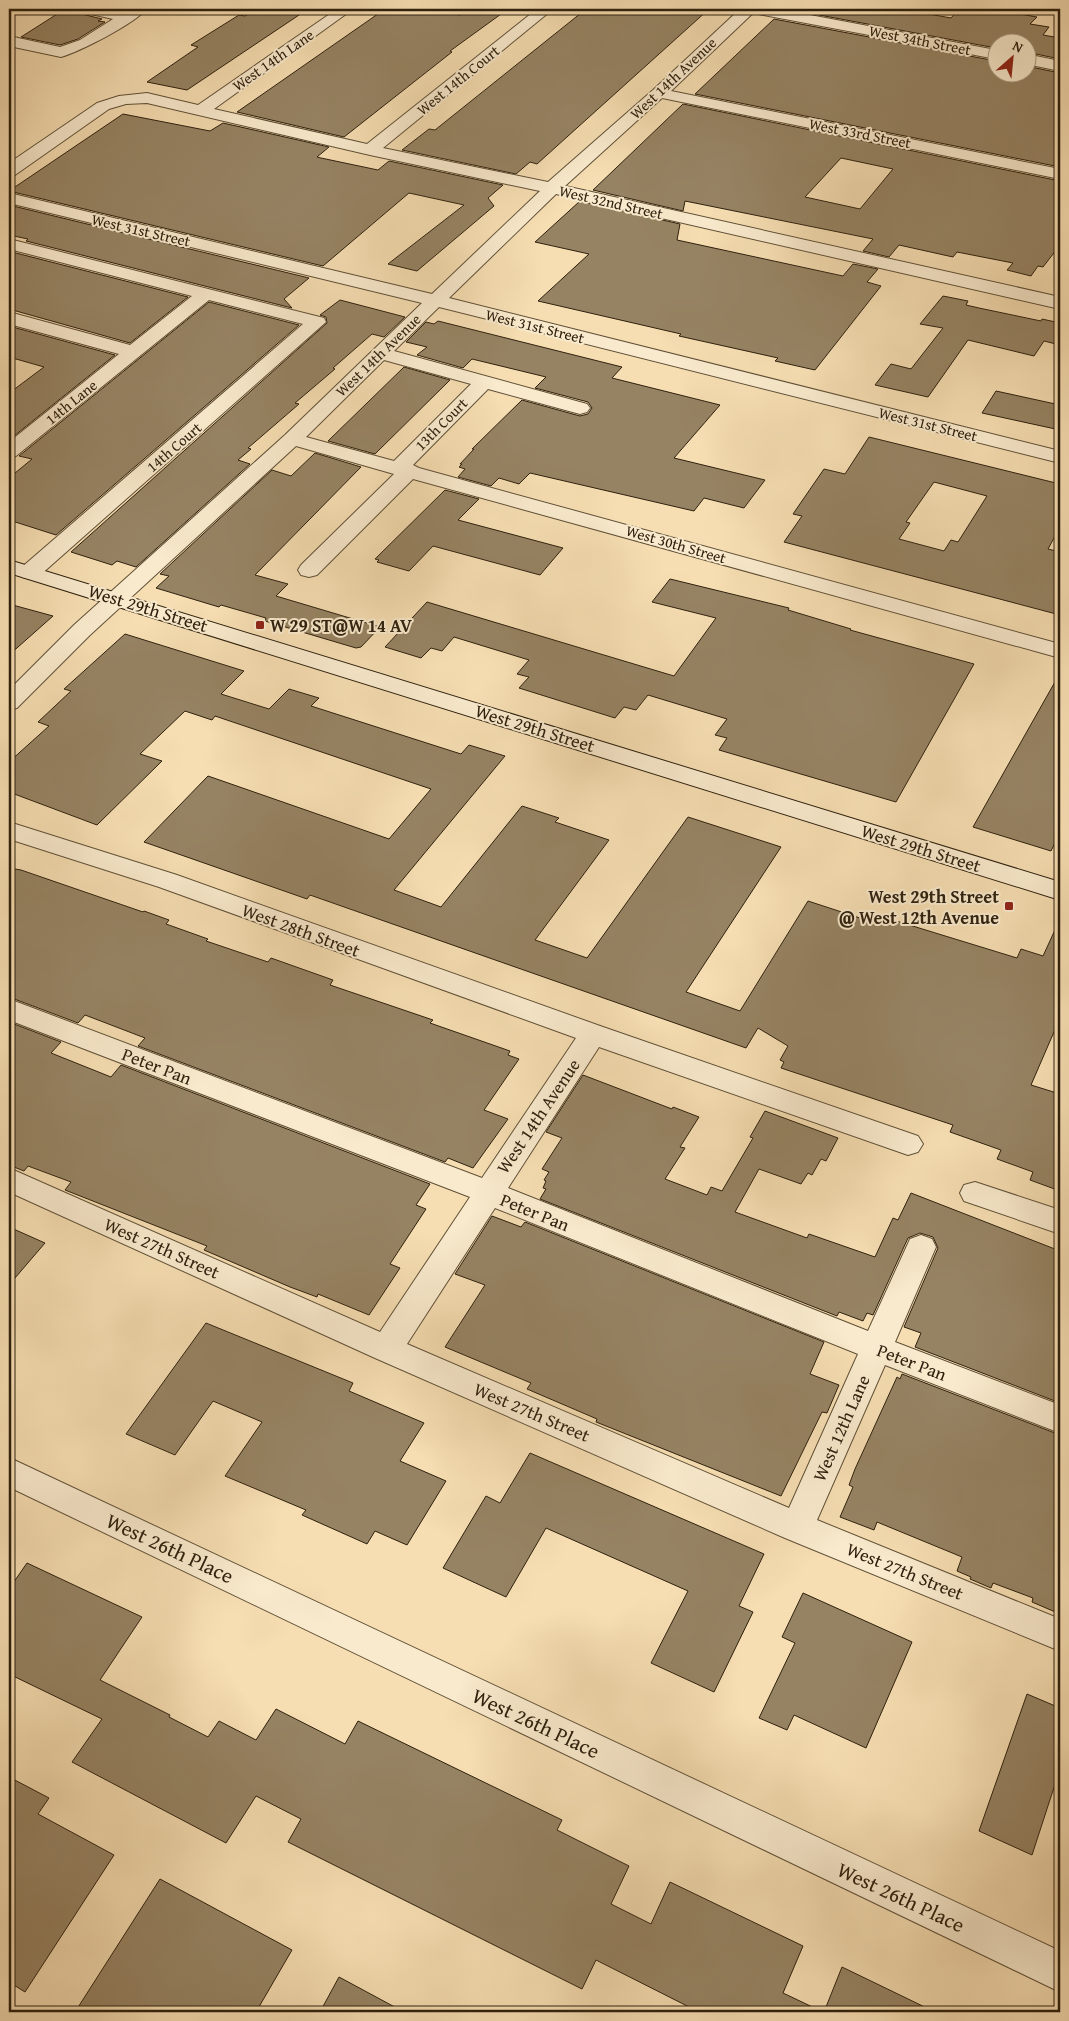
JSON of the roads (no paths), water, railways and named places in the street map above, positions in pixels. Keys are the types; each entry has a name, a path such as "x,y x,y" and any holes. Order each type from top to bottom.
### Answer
{"street":[{"path":"87,9 133,13"},
{"name":"West 14th Lane","path":"200,111 346,9"},
{"name":"West 14th Court","path":"370,150 546,9"},
{"name":"West 14th Avenue","path":"9,703 116,599 292,438 552,188 659,93 748,9"},
{"name":"West 34th Street","path":"756,9 986,52"},
{"path":"9,41 61,52 85,43 133,13"},
{"path":"1036,61 1060,66"},
{"name":"West 33rd Street","path":"659,93 1060,174"},
{"name":"West 32nd Street","path":"9,171 103,106 125,98 147,98 370,150 552,188 1060,303"},
{"name":"West 31st Street","path":"9,198 434,300 1060,457"},
{"path":"9,244 207,293"},
{"name":"14th Court","path":"30,572 317,322 207,293"},
{"name":"14th Lane","path":"9,452 207,293"},
{"path":"9,318 133,352"},
{"path":"379,353 580,408"},
{"name":"13th Court","path":"308,570 484,382"},
{"name":"West 30th Street","path":"292,438 1060,651"},
{"name":"West 29th Street","path":"9,566 1060,891"},
{"name":"West 28th Street","path":"9,830 168,882 908,1144"},
{"name":"Peter Pan","path":"9,1009 487,1192 876,1348 1060,1419"},
{"name":"West 14th Avenue","path":"386,1349 487,1192 593,1034"},
{"name":"West 27th Street","path":"9,1179 386,1349 797,1527 1060,1636"},
{"path":"975,1193 1060,1222"},
{"name":"West 12th Lane","path":"797,1527 921,1247"},
{"name":"West 26th Place","path":"12,1473 1060,1972"}],"place":[{"name":"W 29 ST@W 14 AV","path":"260,625"},
{"name":"West 29th Street @ West 12th Avenue","path":"1009,906"}]}
